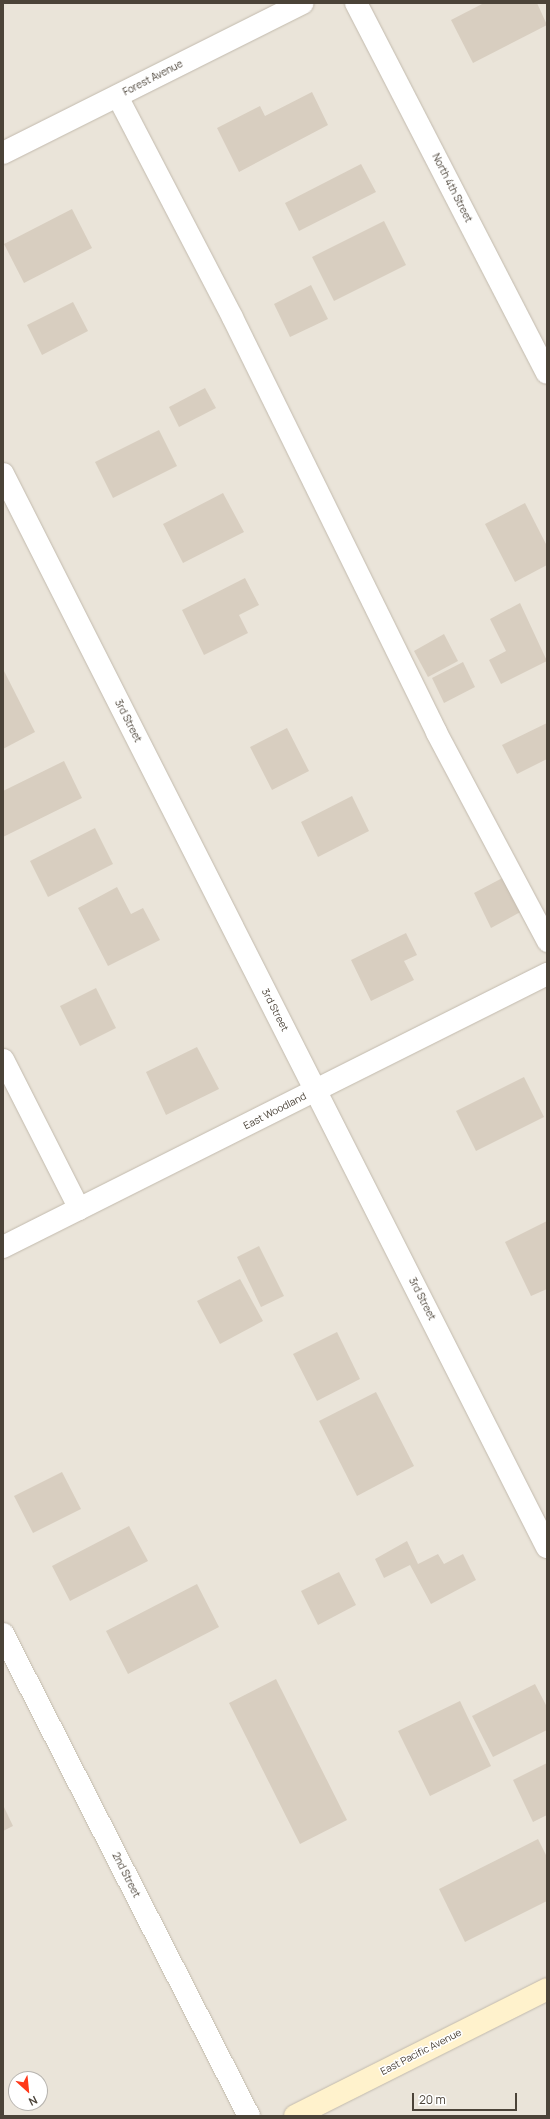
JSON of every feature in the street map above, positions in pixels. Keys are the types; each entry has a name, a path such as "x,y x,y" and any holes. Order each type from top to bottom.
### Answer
{"main road":[{"name":"East Pacific Avenue","path":"295,2116 547,1989"}],"street":[{"name":"Forest Avenue","path":"3,153 303,3"},
{"name":"North 4th Street","path":"356,3 547,373"},
{"name":"3rd Street","path":"3,474 547,1547"},
{"name":"East Woodland","path":"3,1247 547,974"},
{"name":"2nd Street","path":"3,1634 248,2116"}],"lane":[{"path":"118,96 232,317 436,732 547,941"},
{"path":"3,1059 79,1209"}],"shaded area":[{"path":"3,3 547,3 547,2116 3,2116"}],"building":[{"path":"484,3 537,3 547,25 473,63 451,20"},
{"path":"312,92 328,125 239,172 217,128 260,106 265,116"},
{"path":"361,164 376,192 299,231 285,203"},
{"path":"72,209 92,248 24,283 4,244"},
{"path":"384,221 406,265 334,301 312,257"},
{"path":"311,285 328,319 290,337 274,304"},
{"path":"73,302 88,331 42,355 27,325"},
{"path":"205,388 216,408 179,427 169,407"},
{"path":"159,430 177,466 113,498 95,462"},
{"path":"223,493 244,532 183,563 163,524"},
{"path":"525,503 547,546 547,565 515,582 485,524"},
{"path":"245,578 259,605 239,615 248,633 204,655 182,610"},
{"path":"520,603 547,661 501,684 489,660 506,651 490,619"},
{"path":"444,634 458,661 428,677 414,651"},
{"path":"463,662 475,687 444,703 432,678"},
{"path":"3,669 35,732 3,749"},
{"path":"547,723 547,759 517,774 502,745"},
{"path":"287,728 309,771 272,790 250,747"},
{"path":"64,761 82,798 3,837 3,791"},
{"path":"352,796 369,831 318,857 301,822"},
{"path":"95,828 113,864 48,897 30,861"},
{"path":"508,875 526,909 491,928 474,893"},
{"path":"117,887 131,914 143,908 160,940 108,966 78,908"},
{"path":"406,933 417,955 404,961 414,980 371,1001 351,960"},
{"path":"96,988 116,1028 80,1046 60,1006"},
{"path":"197,1047 219,1089 166,1115 146,1072"},
{"path":"524,1077 544,1117 476,1151 456,1111"},
{"path":"547,1221 547,1289 531,1296 505,1242"},
{"path":"259,1246 284,1296 261,1307 237,1257"},
{"path":"240,1279 263,1321 220,1344 197,1301"},
{"path":"337,1332 360,1379 317,1401 293,1354"},
{"path":"376,1392 414,1466 357,1496 319,1421"},
{"path":"62,1472 81,1509 33,1533 14,1496"},
{"path":"129,1526 148,1561 70,1601 52,1566"},
{"path":"407,1541 418,1564 438,1554 444,1564 463,1554 476,1580 431,1604 410,1565 384,1578 375,1559"},
{"path":"339,1572 356,1605 318,1625 301,1591"},
{"path":"197,1584 219,1627 128,1674 106,1631"},
{"path":"276,1679 347,1820 300,1844 229,1703"},
{"path":"535,1684 547,1707 547,1730 493,1757 472,1716"},
{"path":"460,1701 491,1766 430,1796 398,1731"},
{"path":"547,1763 547,1815 533,1822 513,1780"},
{"path":"3,1805 13,1826 3,1831"},
{"path":"538,1839 547,1857 547,1901 465,1942 439,1889"}]}
